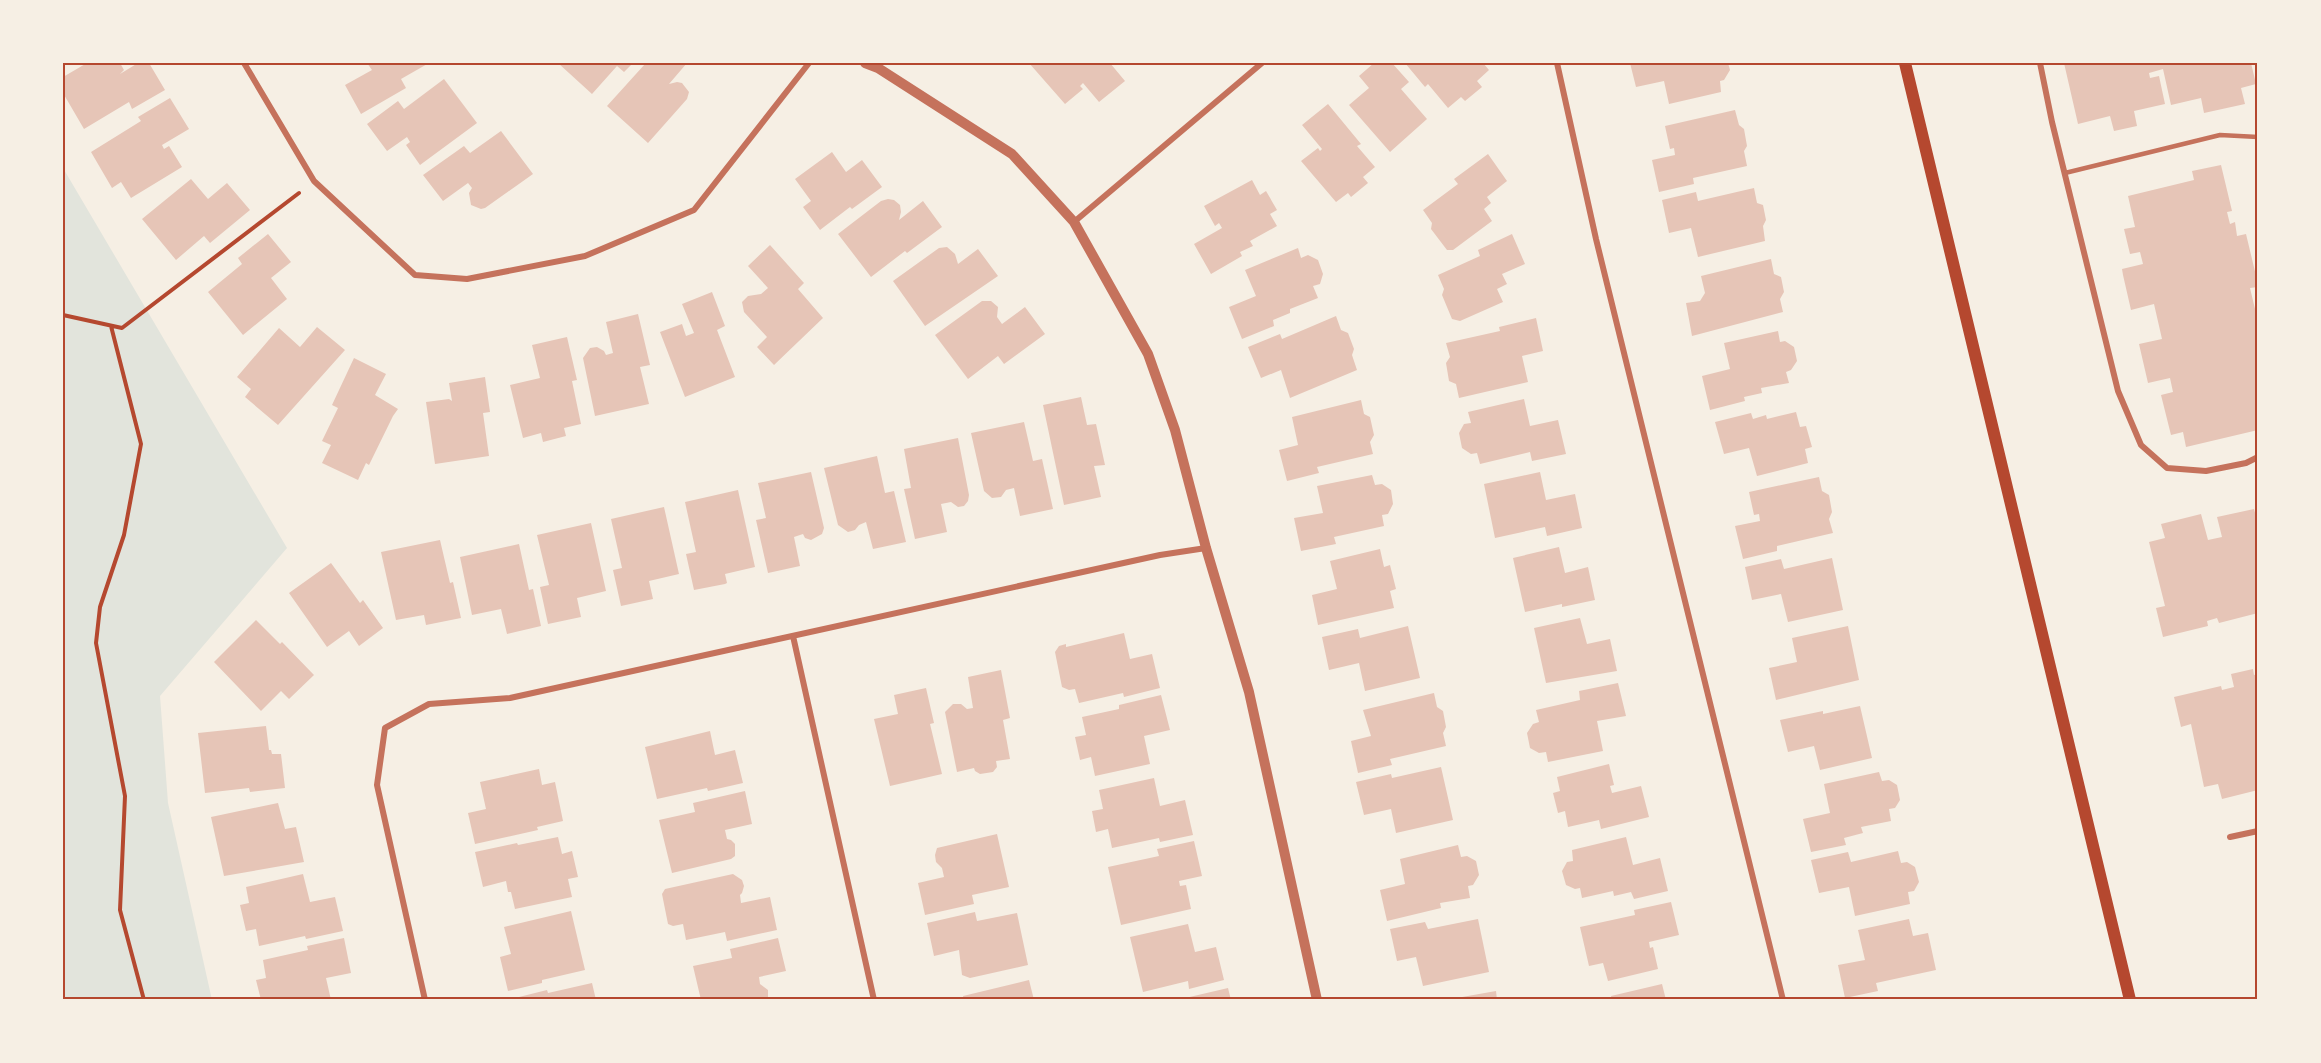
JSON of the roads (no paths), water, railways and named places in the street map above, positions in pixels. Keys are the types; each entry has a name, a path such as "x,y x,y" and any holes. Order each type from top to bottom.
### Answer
{"main road":[{"path":"1905,63 2130,1000"}],"street":[{"path":"244,63 314,181 415,275 467,279 585,256 694,210 808,63"},
{"path":"865,63 878,68 1012,154 1074,222 1148,354 1175,430 1206,548 1249,693 1317,1000"},
{"path":"1074,222 1262,63"},
{"path":"1557,63 1596,239 1783,1000"},
{"path":"2040,63 2118,391 2141,445 2167,468 2206,471 2246,463 2258,457"},
{"path":"425,1000 376,785 385,728 429,704 510,698 1160,555 1206,548"},
{"path":"794,636 873,1000"},
{"path":"2230,837 2258,831"}],"lane":[{"path":"2065,173 2220,135 2258,137"}]}
